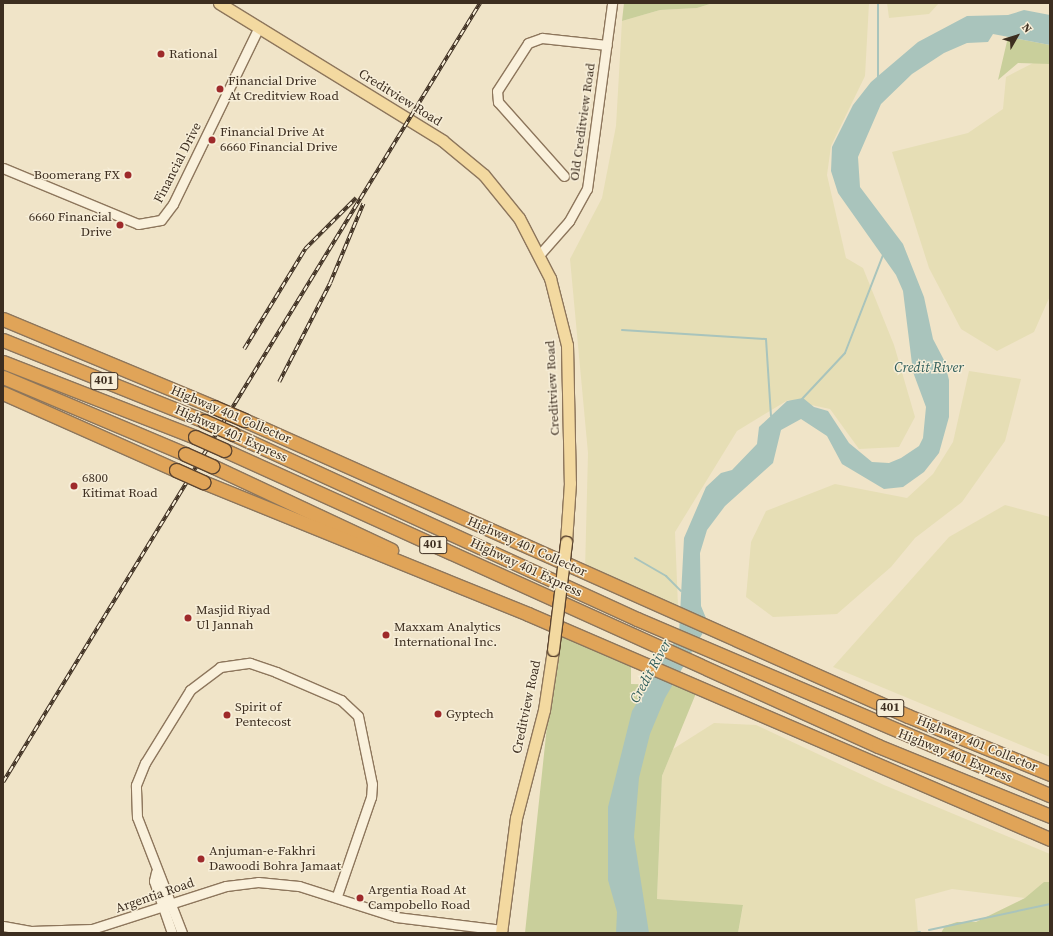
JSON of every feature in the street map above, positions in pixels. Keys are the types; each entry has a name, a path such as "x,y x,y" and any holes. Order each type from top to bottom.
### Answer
{"highway":[{"name":"Highway 401 Collector","path":"3,319 244,420 653,604 1050,774"},
{"name":"Highway 401 Express","path":"3,340 204,421 649,624 1050,795"},
{"name":"Highway 401 Express","path":"3,362 195,437 641,641 710,670 878,746 1050,816"},
{"path":"3,377 212,466 528,614"},
{"name":"401","path":"3,393 203,482 528,614 1050,838"}],"main road":[{"name":"Creditview Road","path":"219,3 467,159 504,197 540,254 554,288 567,345 570,483 566,542 544,710 516,818 502,932"}],"street":[{"name":"Old Creditview Road","path":"540,254 569,221 587,189 612,3"},
{"name":"Financial Drive","path":"3,168 138,224 161,220 173,204 259,27"},
{"path":"564,176 498,102 497,91 528,43 542,38 607,45"},
{"path":"182,933 172,903 156,872 135,805 136,785 145,763 190,690 201,679 220,667 250,663 341,700 361,723 371,797 337,896"},
{"path":"156,872 154,880 172,933"},
{"name":"Argentia Road","path":"3,926 31,931 92,929 226,886 258,882 282,882 337,896 396,917 502,932"}],"shaded area":[{"path":"713,3 869,3 865,76 831,146 827,175 846,258 863,268 894,345 915,417 899,447 859,449 830,409 788,400 737,431 675,532 678,606 585,571 588,453 570,259 602,198 616,126 622,21 660,10 697,8"},
{"path":"887,3 939,3 929,14 889,18"},
{"path":"1041,59 1050,62 1050,296 1034,332 997,351 961,329 929,268 892,152 968,133 1003,109 1006,77"},
{"path":"969,371 1021,379 1005,441 962,502 915,538 891,567 837,614 773,617 746,597 751,542 766,511 835,484 907,498 933,474 953,442"},
{"path":"1005,505 1050,517 1050,757 833,667 949,537"},
{"path":"714,723 756,725 884,785 1050,854 1050,895 1025,898 952,889 915,899 918,933 738,933 743,906 657,899 662,776 673,749"}],"green space":[{"path":"624,3 713,3 697,8 660,10 622,21"},
{"path":"1008,37 1050,45 1050,64 1018,63 998,80"},
{"path":"557,632 631,667 631,684 699,686 662,776 657,899 743,905 738,933 525,933"},
{"path":"1044,882 1050,882 1050,933 941,933 945,926 957,922 976,922 1025,898"}],"water":[{"name":"Credit River","path":"1024,10 1050,15 1050,45 993,34 988,42 967,43 944,53 912,74 881,104 858,157 860,187 903,244 924,297 933,339 944,360 949,380 949,417 939,453 924,472 903,487 884,489 842,464 827,436 801,419 781,430 773,463 725,506 707,530 700,553 701,606 706,618 704,631 665,698 650,734 639,778 634,837 649,933 616,933 617,912 608,880 608,807 632,711 679,634 684,538 706,487 721,473 732,470 757,444 759,427 787,401 803,398 814,407 828,411 849,443 872,462 889,463 901,458 919,446 923,438 926,407 913,372 903,291 896,275 838,193 831,171 832,147 853,105 871,82 918,42 967,16 1008,15"}],"waterway":[{"path":"878,3 878,80"},
{"name":"Credit River","path":"802,399 845,353 883,255"},
{"path":"622,330 766,339 771,416"},
{"path":"635,558 666,576 681,591"},
{"path":"929,930 1050,904"},
{"path":"914,933 920,932"}],"railway":[{"path":"3,782 480,3"},
{"path":"244,349 305,249 356,198"},
{"path":"279,382 330,283 363,204"}],"place":[{"name":"Rational","path":"161,54"},
{"name":"Financial Drive At Creditview Road","path":"220,89"},
{"name":"Financial Drive At 6660 Financial Drive","path":"212,140"},
{"name":"Boomerang FX","path":"128,175"},
{"name":"6660 Financial Drive","path":"120,225"},
{"name":"6800 Kitimat Road","path":"74,486"},
{"name":"Masjid Riyad Ul Jannah","path":"188,618"},
{"name":"Maxxam Analytics International Inc.","path":"386,635"},
{"name":"Gyptech","path":"438,714"},
{"name":"Spirit of Pentecost","path":"227,715"},
{"name":"Anjuman-e-Fakhri Dawoodi Bohra Jamaat","path":"201,859"},
{"name":"Argentia Road At Campobello Road","path":"360,898"}]}
